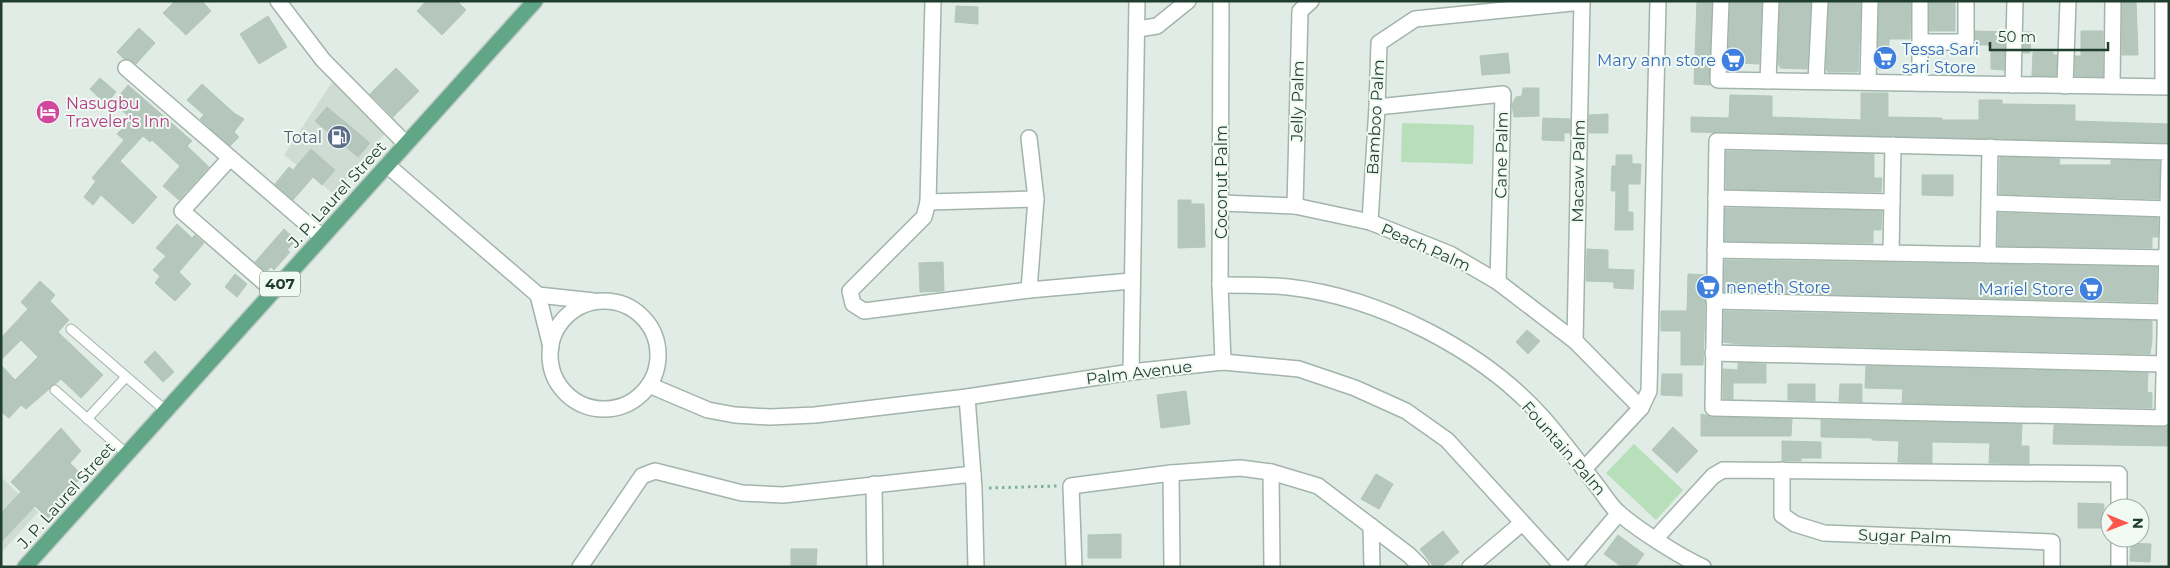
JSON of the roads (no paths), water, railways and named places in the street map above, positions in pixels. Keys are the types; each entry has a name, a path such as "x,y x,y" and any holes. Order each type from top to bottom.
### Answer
{"main road":[{"name":"J. P. Laurel Street","path":"25,567 535,1"}],"street":[{"path":"278,1 323,60 406,144"},
{"path":"933,1 928,202 924,218 850,291 853,304 864,311 1029,290 1131,281"},
{"path":"1131,372 1137,1"},
{"path":"1138,29 1156,26 1188,1"},
{"name":"Coconut Palm","path":"1221,1 1220,284 1223,362"},
{"name":"Jelly Palm","path":"1294,206 1300,11 1311,1"},
{"path":"1584,469 1641,408 1649,391 1658,1"},
{"path":"1720,1 1718,80 2166,86 2163,1"},
{"path":"1768,81 1771,1"},
{"path":"1816,82 1820,1"},
{"path":"1868,82 1870,1"},
{"path":"1920,1 1920,83"},
{"path":"1920,42 1966,42 1966,1"},
{"path":"2013,85 2015,1"},
{"path":"2065,86 2068,1"},
{"path":"2112,86 2113,1"},
{"name":"Bamboo Palm","path":"1370,222 1378,107 1378,44 1415,19 1582,2"},
{"name":"Macaw Palm","path":"1575,341 1582,2"},
{"path":"126,68 322,237"},
{"name":"Cane Palm","path":"1378,107 1503,94 1498,282"},
{"path":"1029,138 1036,199 1029,290"},
{"path":"2169,152 1717,141 1712,408 2162,418 2169,163"},
{"path":"1891,253 1893,146"},
{"path":"1988,255 1990,147"},
{"path":"230,158 182,211 274,291"},
{"path":"387,165 538,295 598,302 615,302 632,308 650,326 658,351 656,369 649,385 634,401 620,407 597,409 582,405 564,391 556,378 551,364 551,348 538,295"},
{"path":"1716,198 1892,202"},
{"path":"928,202 1036,199"},
{"name":"Peach Palm","path":"1221,203 1294,206 1370,222 1450,254 1498,282 1575,341 1641,408"},
{"path":"1989,203 2168,209"},
{"path":"1715,250 2166,258"},
{"name":"Fountain Palm","path":"1220,284 1290,288 1369,306 1400,318 1450,344 1510,387 1543,418 1619,513 1686,559 1703,567"},
{"path":"1714,301 2165,312"},
{"path":"551,348 556,332 567,317 581,307 598,302"},
{"path":"1714,353 2164,364"},
{"name":"Palm Avenue","path":"649,385 708,410 735,415 770,417 815,415 967,397 1131,372 1223,362 1299,369 1355,388 1406,411 1447,440 1563,567"},
{"path":"967,397 973,481 976,567"},
{"path":"1074,567 1071,486 1240,468 1271,472 1318,486 1409,555 1421,567"},
{"path":"1656,538 1713,476 1723,470 2119,474 2119,498"},
{"name":"Sugar Palm","path":"1782,470 1782,515 1795,524 1824,533 2052,542 2052,567"},
{"path":"580,567 642,476 655,471 742,493 783,495 874,484 973,481"},
{"path":"1271,472 1272,567"},
{"path":"1171,474 1172,567"},
{"path":"874,484 875,567"},
{"path":"1573,567 1619,513"},
{"path":"1470,567 1522,523"},
{"path":"1371,526 1372,567"},
{"path":"2119,548 2119,567"}],"lane":[{"path":"71,329 166,411"},
{"path":"87,419 126,377"},
{"path":"55,390 127,454"}],"place":[{"name":"Tessa Sari sari Store","path":"1885,58"},
{"name":"Mary ann store","path":"1733,60"},
{"name":"Nasugbu Traveler's Inn","path":"48,112"},
{"name":"Total","path":"339,137"},
{"name":"neneth Store","path":"1708,287"},
{"name":"Mariel Store","path":"2091,289"}]}
